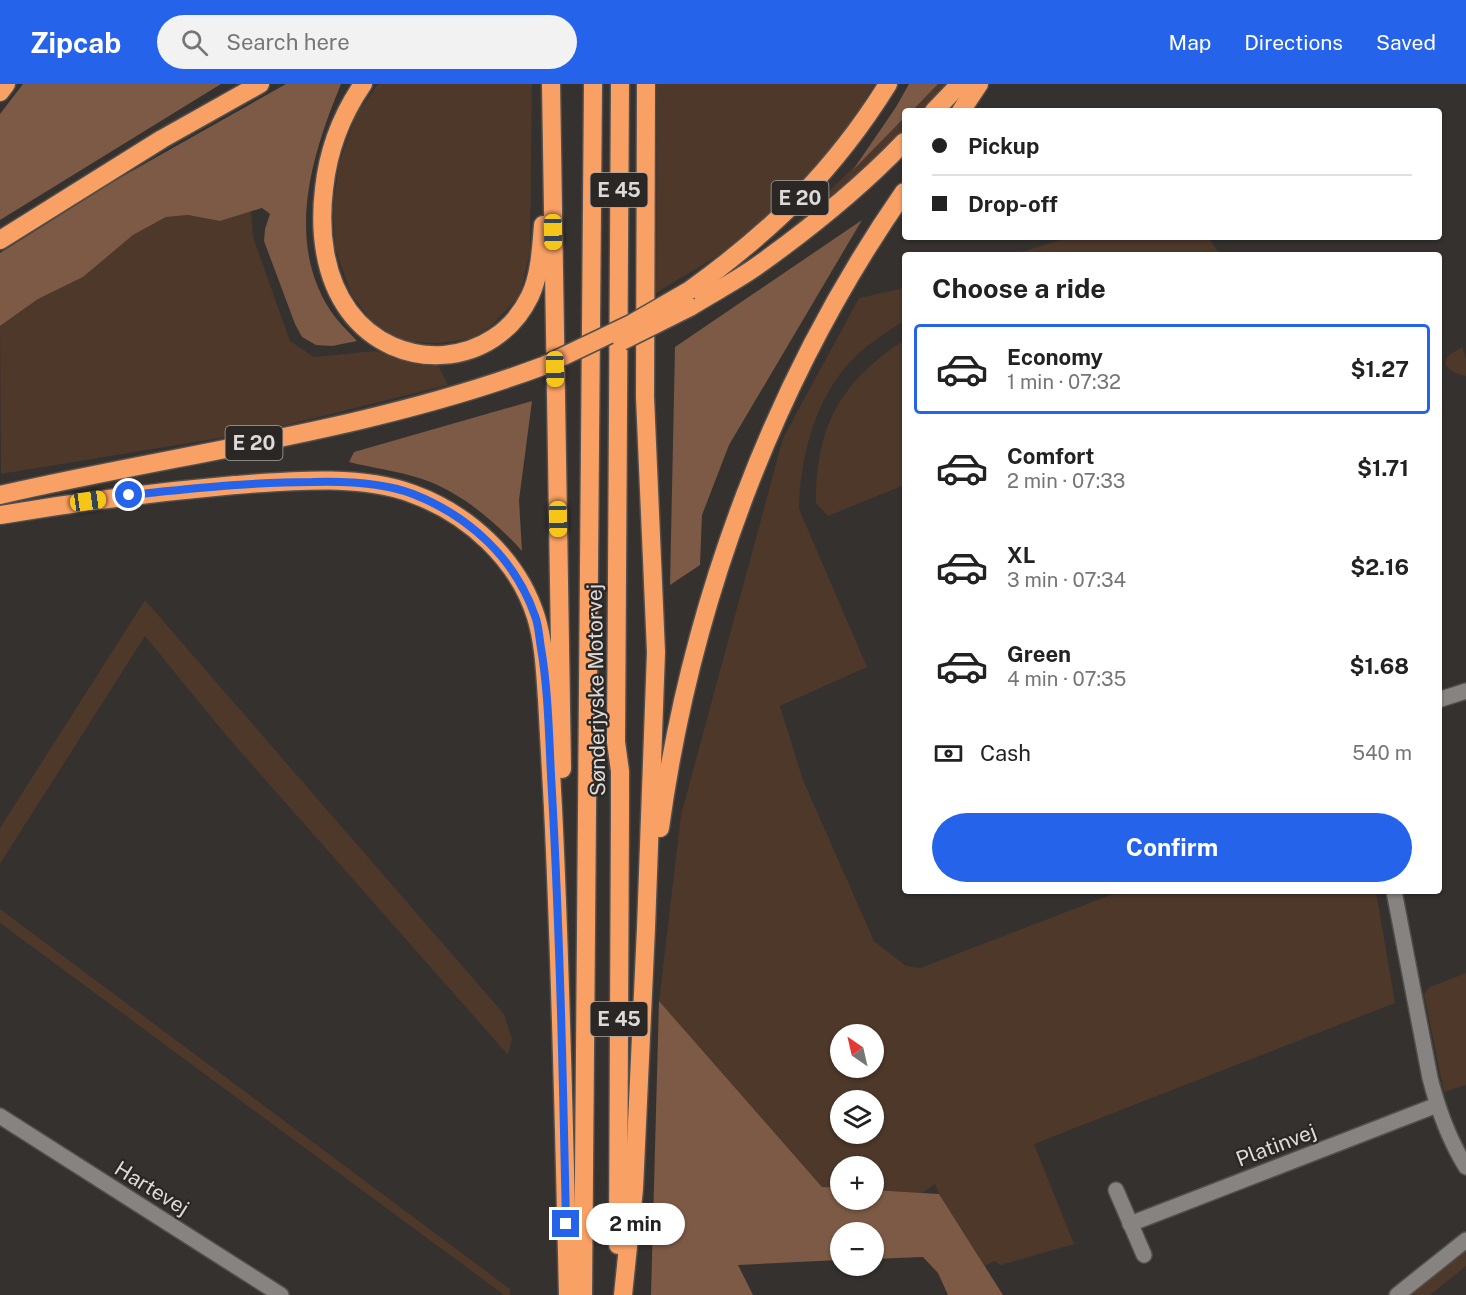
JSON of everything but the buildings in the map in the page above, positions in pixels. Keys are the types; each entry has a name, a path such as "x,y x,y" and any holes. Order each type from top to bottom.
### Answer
{"highway":[{"path":"0,92 6,84"},
{"path":"0,240 162,139 260,84"},
{"path":"363,84 341,122 330,157 322,203 324,251 341,297 363,327 382,341 399,349 424,355 442,356 459,353 487,342 510,324 522,310 531,294 541,248 551,118"},
{"path":"551,84 563,815 560,941"},
{"name":"Sønderjyske Motorvej","path":"584,1295 593,84"},
{"name":"Sønderjyske Motorvej","path":"617,1295 620,807 616,719 620,84"},
{"path":"623,1295 634,1189 656,652 645,397 646,84"},
{"name":"E 20","path":"0,495 390,414 622,342 690,298 784,214 825,173 866,119 888,84"},
{"path":"937,108 960,84"},
{"path":"963,108 979,84"},
{"path":"690,298 755,267 825,214 884,163 902,144"},
{"path":"646,928 676,728 696,649 736,519 769,436 807,356 871,240 902,195"},
{"path":"0,515 129,495 276,482 372,484 410,492 435,503 462,519 486,539 508,564 536,618 545,668 560,941 568,1295"}],"street":[{"path":"1442,699 1466,691"},
{"path":"1395,894 1437,1105 1466,1167"},
{"name":"Platinvej","path":"1130,1224 1437,1105"},
{"name":"Hartevej","path":"0,1116 281,1295"},
{"path":"1116,1190 1144,1255"},
{"path":"1397,1295 1466,1240"}],"shaded area":[{"path":"23,84 221,84 0,220 0,114"},
{"path":"286,84 341,84 330,111 313,168 306,226 309,255 316,283 330,310 357,341 332,346 316,345 302,337 264,241 270,214 262,208 220,221 188,215 166,217 133,235 83,277 38,299 0,326 0,253 116,180"},
{"path":"378,84 532,84 530,251 520,296 490,327 470,339 440,343 406,342 373,323 351,294 335,248 333,208 339,163 356,115"},
{"path":"657,84 875,84 830,155 739,243 656,293"},
{"path":"909,84 938,84 915,108 902,108 902,120 853,170"},
{"path":"938,84 953,84 931,108 915,108"},
{"path":"902,120 902,137 845,191 775,244"},
{"path":"251,211 253,237 290,341 314,357 374,351 437,363 448,385 262,431 1,474 0,326 38,299 83,277 133,235 166,217 188,215 220,221"},
{"path":"862,220 729,445 702,515 700,565 670,585 675,347"},
{"path":"1060,240 1210,240 1218,252 1021,252"},
{"path":"902,288 902,322 858,354 839,375 828,392 806,449 800,489 799,509 867,667 780,706 803,780 874,941 906,966 920,968 1113,894 1377,894 1395,1003 1034,1144 1074,1244 1001,1265 994,1261 985,1266 935,1184 922,1193 884,1191 884,1156 830,1156 830,1187 822,1187 659,1001 681,815 783,438 859,298"},
{"path":"902,341 902,486 828,516 816,503 817,475 827,428 848,390 882,356"},
{"path":"1462,347 1466,359 1466,376 1454,372 1446,364 1448,356"},
{"path":"532,401 519,500 522,551 489,519 450,491 413,476 349,462 354,452"},
{"path":"145,600 504,1014 512,1039 508,1055 225,734 145,636 0,864 0,828"},
{"path":"0,909 510,1289 510,1295 504,1295 0,923"},
{"path":"1466,973 1466,1085 1444,1092 1424,994 1430,987"},
{"path":"659,1001 822,1187 830,1187 830,1210 884,1210 884,1191 939,1194 1003,1295 948,1295 938,1273 923,1257 884,1259 884,1222 830,1222 830,1260 738,1265 753,1295 651,1295"},
{"path":"1466,1251 1466,1266 1430,1295 1405,1295 1451,1258"}],"route":[{"path":"129,495 276,482 372,484 410,492 435,503 462,519 486,539 508,564 536,618 545,668 560,941 566,1224"}]}
